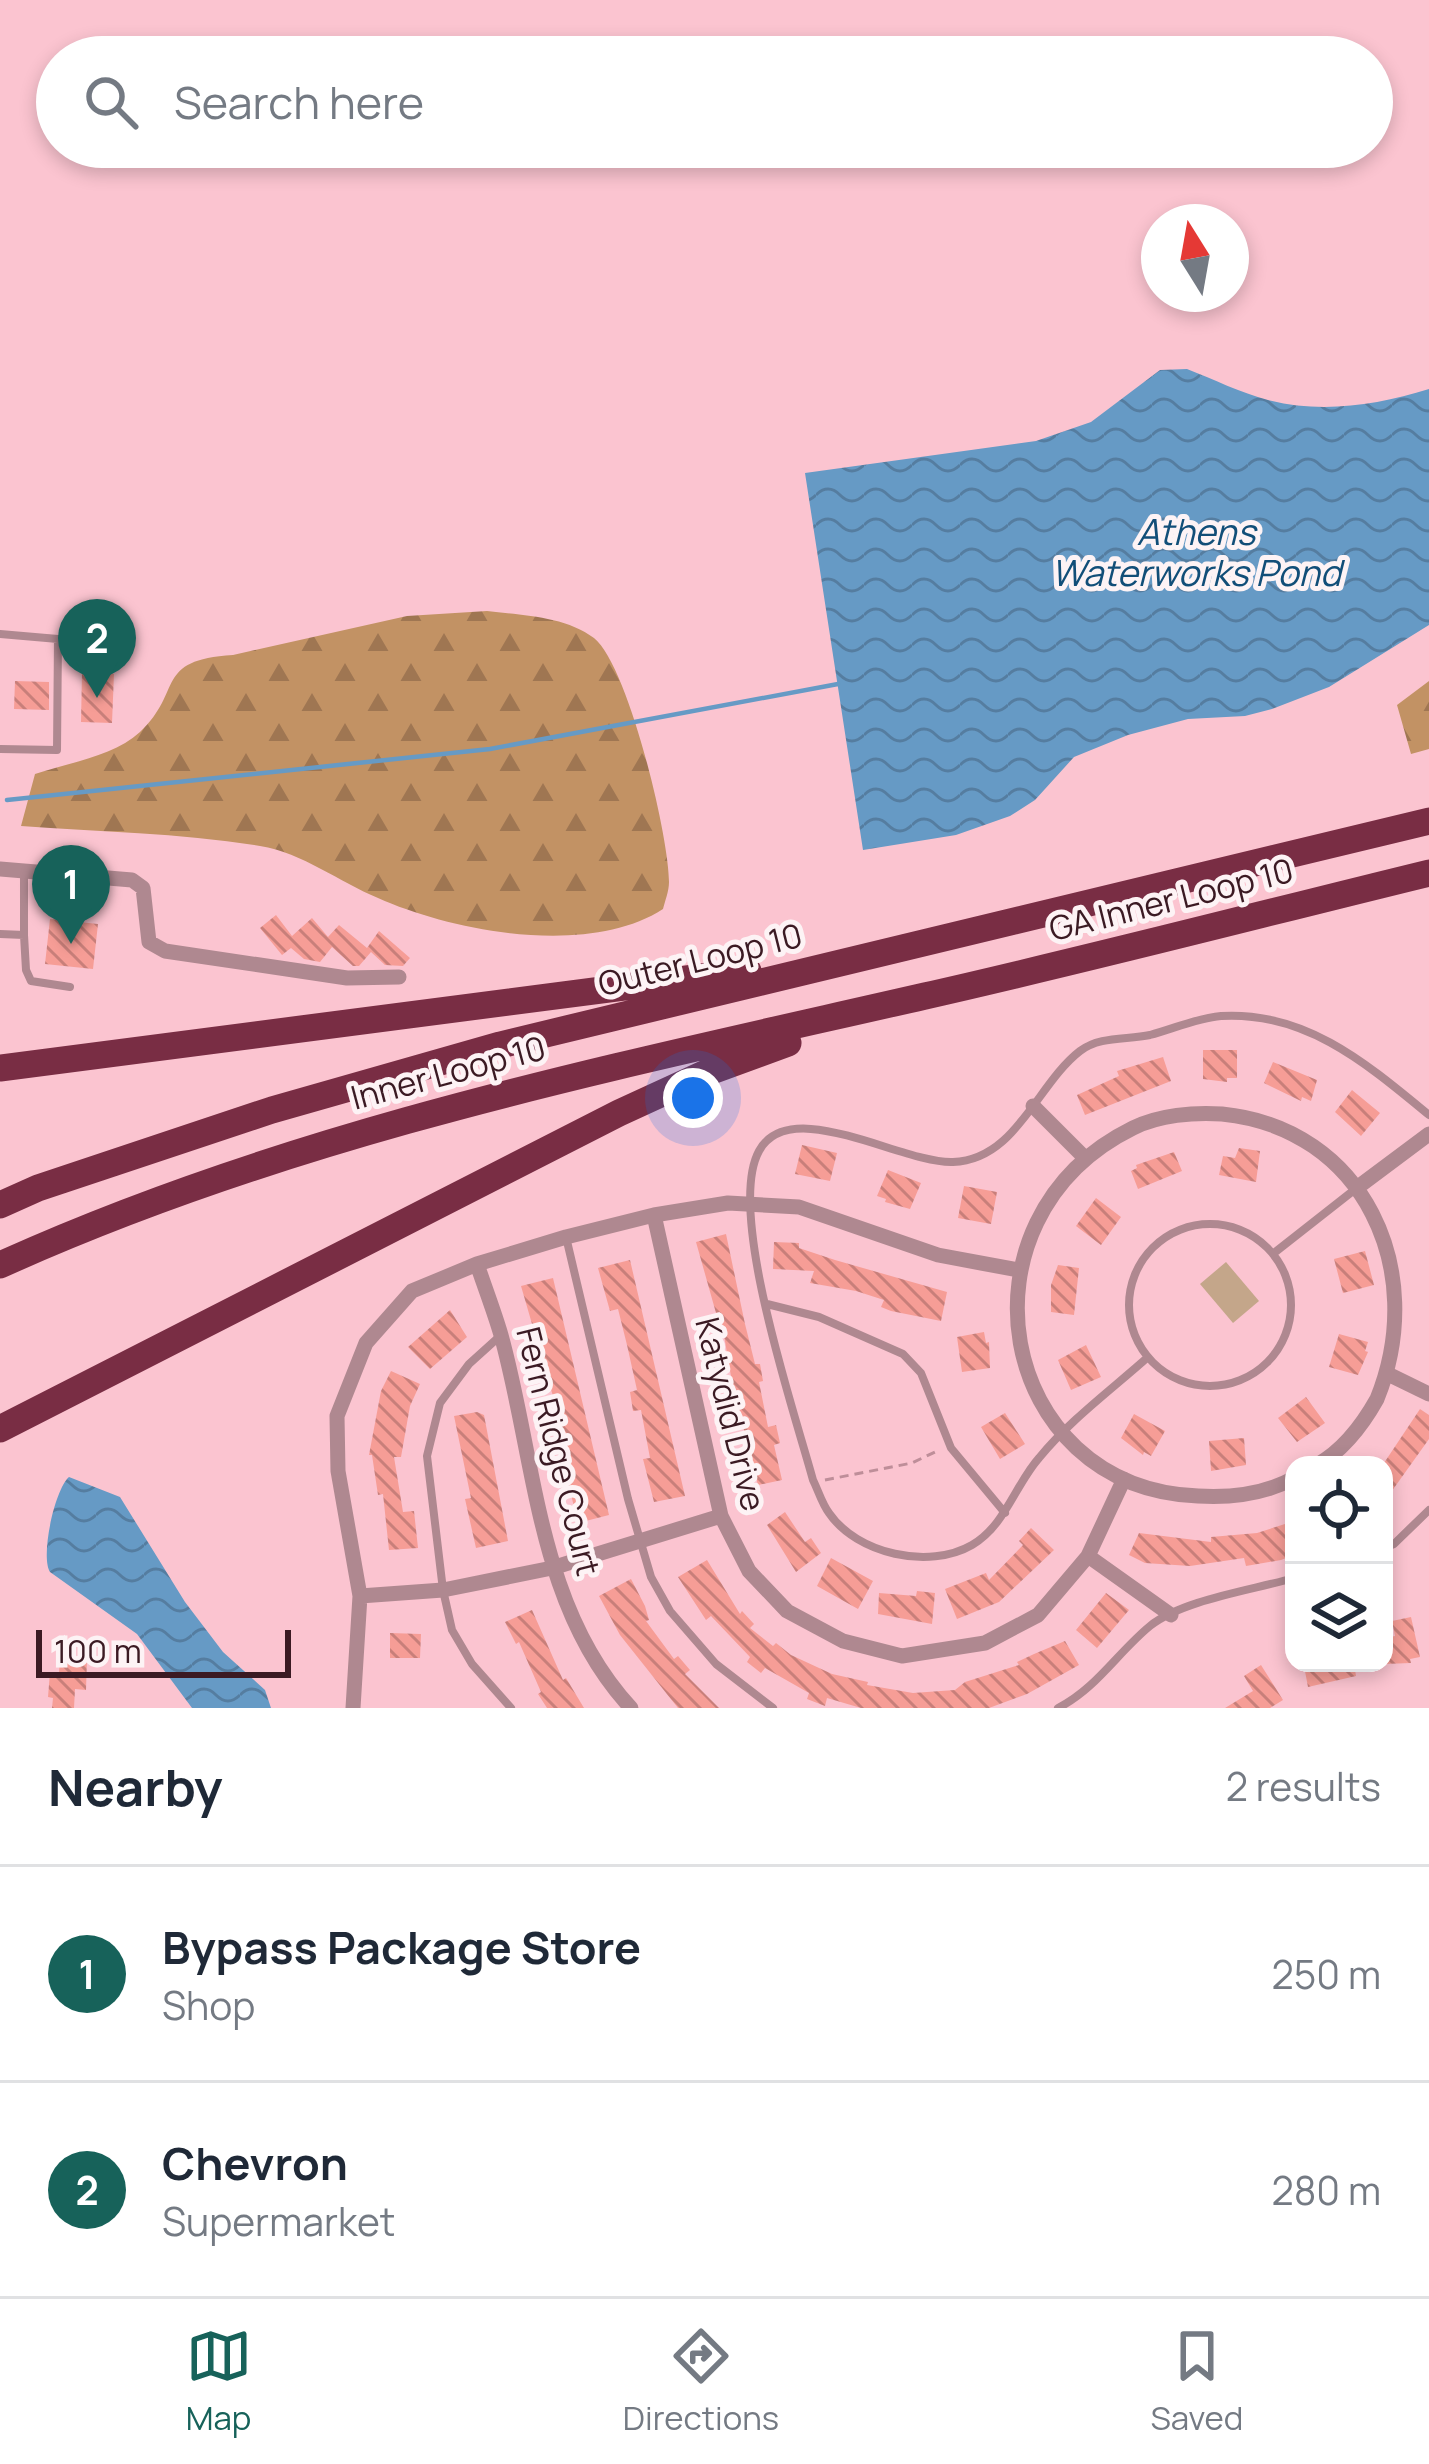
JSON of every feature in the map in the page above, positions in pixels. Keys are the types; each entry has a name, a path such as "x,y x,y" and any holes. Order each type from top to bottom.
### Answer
{"highway":[{"name":"Outer Loop 10","path":"0,1204 272,1110 454,1058 871,952 1429,821"},
{"name":"GA Inner Loop 10","path":"929,995 1429,873"},
{"path":"0,1068 871,952"},
{"path":"0,1429 619,1113 748,1056 929,995"},
{"name":"Inner Loop 10","path":"0,1265 148,1201 315,1144 485,1098 929,995"},
{"path":"0,1041 33,1064"}],"street":[{"path":"0,869 132,880 143,888 149,942 165,951 347,978 399,977"},
{"path":"1033,1106 1084,1157"},
{"path":"1285,1483 1228,1498 1174,1496 1124,1479 1091,1459 1063,1432 1032,1384 1016,1328 1018,1270 1028,1237 1051,1194 1084,1157 1137,1125 1198,1112 1259,1118 1316,1143 1362,1184 1391,1235 1403,1292 1399,1350 1364,1422 1327,1456"},
{"path":"1362,1184 1429,1134"},
{"path":"352,1708 360,1596 338,1471 337,1416 366,1342 412,1292 477,1264 566,1237 728,1202 799,1207 938,1255 1018,1270"},
{"name":"Katydid Drive","path":"654,1215 721,1516 749,1571 787,1611 843,1641 902,1656 985,1643 1038,1615 1088,1556 1124,1479"},
{"name":"Fern Ridge Court","path":"477,1264 501,1335 552,1568 584,1640 632,1708"},
{"path":"1390,1376 1429,1394"},
{"path":"360,1596 443,1590 552,1568 721,1516"},
{"path":"1088,1556 1171,1615"}],"lane":[{"path":"0,634 58,639 57,750 0,748"},
{"path":"24,871 26,970 32,981 70,987"},
{"path":"0,934 24,935"},
{"path":"1148,1358 1063,1432 1036,1461 1005,1513 972,1545 937,1556 898,1555 861,1542 830,1515 813,1480 752,1253 750,1204 756,1155 771,1133 812,1127 932,1163 965,1162 994,1148 1078,1052 1099,1041 1147,1036 1217,1016 1263,1018 1323,1036 1429,1115"},
{"path":"1274,1253 1362,1184"},
{"path":"1205,1223 1231,1226 1255,1236 1274,1253 1288,1277 1292,1305 1287,1333 1273,1357 1251,1375 1224,1385 1196,1385 1170,1376 1148,1358 1135,1336 1129,1311 1136,1273 1158,1242 1180,1229 1205,1223"},
{"path":"566,1237 651,1577 670,1611 716,1664 772,1708"},
{"path":"766,1304 819,1318 903,1354 920,1373 950,1445 996,1508 1005,1513"},
{"path":"501,1335 469,1364 440,1403 428,1456 452,1630 472,1664 512,1708"},
{"path":"1393,1544 1429,1510"},
{"path":"1058,1708 1115,1664 1151,1625 1285,1582"}],"path":[{"path":"813,1480 912,1463 950,1445"}],"green space":[{"path":"487,611 570,625 594,638 607,654 633,715 654,792 669,882 663,909 633,924 598,932 560,936 482,929 409,910 291,855 260,846 21,826 35,774 104,753 129,740 153,717 173,680 191,663 407,616"},
{"path":"1429,681 1429,749 1411,754 1397,705"}],"shaded area":[{"path":"1226,1262 1259,1301 1233,1323 1200,1284"}],"water":[{"name":"Athens Waterworks Pond","path":"1187,369 1258,397 1309,406 1369,403 1429,389 1429,625 1329,687 1272,709 1245,716 1188,719 1128,735 1074,757 1035,800 1010,816 956,835 863,850 805,473 1036,441 1091,422 1160,370"},
{"path":"69,1477 120,1497 185,1602 223,1652 265,1690 271,1708 192,1708 137,1634 50,1572 51,1523"}],"building":[{"path":"82,673 114,674 112,723 81,722"},
{"path":"15,681 49,682 49,710 14,709"},
{"path":"276,915 292,936 312,918 328,937 339,925 367,948 379,931 410,958 403,966 385,965 371,952 359,966 353,966 332,947 320,962 304,959 291,948 282,955 260,928"},
{"path":"50,919 98,924 93,969 45,964"},
{"path":"1203,1050 1237,1050 1237,1078 1227,1078 1227,1082 1203,1079"},
{"path":"1163,1057 1171,1081 1085,1115 1077,1095 1119,1076 1117,1071"},
{"path":"1273,1062 1317,1080 1311,1101 1264,1083"},
{"path":"1352,1090 1380,1113 1361,1136 1335,1112"},
{"path":"802,1145 837,1153 830,1181 795,1174"},
{"path":"1239,1148 1260,1151 1256,1182 1219,1175 1223,1156 1235,1158"},
{"path":"1174,1152 1182,1171 1138,1189 1131,1171 1136,1165"},
{"path":"888,1170 921,1183 910,1209 877,1196"},
{"path":"964,1186 997,1192 991,1224 958,1218"},
{"path":"1096,1198 1121,1217 1101,1245 1076,1226"},
{"path":"726,1234 755,1364 760,1364 768,1427 776,1425 780,1443 774,1445 782,1480 758,1485 733,1388 720,1312 716,1313 696,1242"},
{"path":"774,1242 799,1243 799,1248 835,1260 947,1292 941,1321 891,1311 881,1307 884,1300 856,1291 810,1283 814,1271 773,1269"},
{"path":"1365,1251 1374,1285 1343,1293 1334,1259"},
{"path":"630,1260 685,1496 654,1502 643,1459 650,1458 641,1410 633,1411 630,1392 637,1390 627,1345 618,1309 610,1311 598,1268"},
{"path":"1058,1265 1079,1268 1074,1315 1051,1312 1051,1285"},
{"path":"553,1278 609,1515 578,1523 552,1411 557,1410 521,1286"},
{"path":"450,1310 467,1337 430,1369 408,1347"},
{"path":"984,1332 990,1368 962,1372 957,1337"},
{"path":"1339,1334 1368,1342 1358,1375 1329,1367"},
{"path":"1086,1345 1101,1377 1071,1390 1058,1360"},
{"path":"391,1371 420,1384 410,1406 401,1457 394,1457 403,1512 414,1511 418,1548 389,1550 383,1494 378,1495 369,1455 381,1391"},
{"path":"1306,1397 1325,1423 1297,1442 1278,1418"},
{"path":"1420,1409 1429,1415 1429,1439 1393,1489 1393,1456 1389,1456"},
{"path":"1005,1413 1025,1444 1000,1459 981,1427"},
{"path":"1134,1414 1165,1431 1151,1456 1121,1438"},
{"path":"484,1415 508,1541 476,1548 454,1416"},
{"path":"1244,1438 1246,1465 1211,1471 1209,1441"},
{"path":"785,1512 805,1542 811,1538 821,1553 796,1572 767,1525"},
{"path":"1285,1524 1285,1558 1246,1566 1244,1558 1190,1566 1145,1563 1129,1555 1139,1533 1211,1542 1211,1537 1257,1533"},
{"path":"1031,1528 1054,1550 999,1602 957,1619 945,1589 986,1573 989,1580 1023,1545 1019,1541"},
{"path":"831,1558 873,1581 858,1609 817,1586"},
{"path":"707,1560 740,1614 742,1611 754,1624 750,1628 773,1646 776,1643 832,1674 867,1685 913,1693 955,1690 1065,1641 1079,1665 1027,1694 989,1708 861,1708 827,1698 825,1706 807,1699 809,1693 765,1668 761,1673 711,1616 706,1620 678,1577"},
{"path":"631,1579 645,1606 646,1621 674,1659 678,1656 690,1670 685,1674 719,1708 678,1708 620,1635 599,1596"},
{"path":"917,1591 935,1593 932,1624 878,1614 879,1593 916,1596"},
{"path":"1106,1593 1129,1610 1097,1648 1076,1630"},
{"path":"532,1610 563,1680 566,1678 584,1708 547,1708 538,1694 519,1642 516,1644 505,1622"},
{"path":"1411,1617 1420,1657 1410,1659 1411,1663 1393,1664 1393,1621"},
{"path":"390,1633 421,1634 420,1658 390,1658"},
{"path":"60,1657 87,1659 86,1690 75,1689 74,1708 52,1708 53,1698 48,1697 50,1672 59,1673"},
{"path":"1261,1665 1283,1700 1270,1708 1225,1708 1253,1691 1244,1676"},
{"path":"1305,1672 1355,1672 1356,1676 1308,1687"}],"waterway":[{"path":"7,800 490,749 838,684"}],"place":[{"name":"Chevron","path":"97,698"},
{"name":"Bypass Package Store","path":"71,944"}]}
